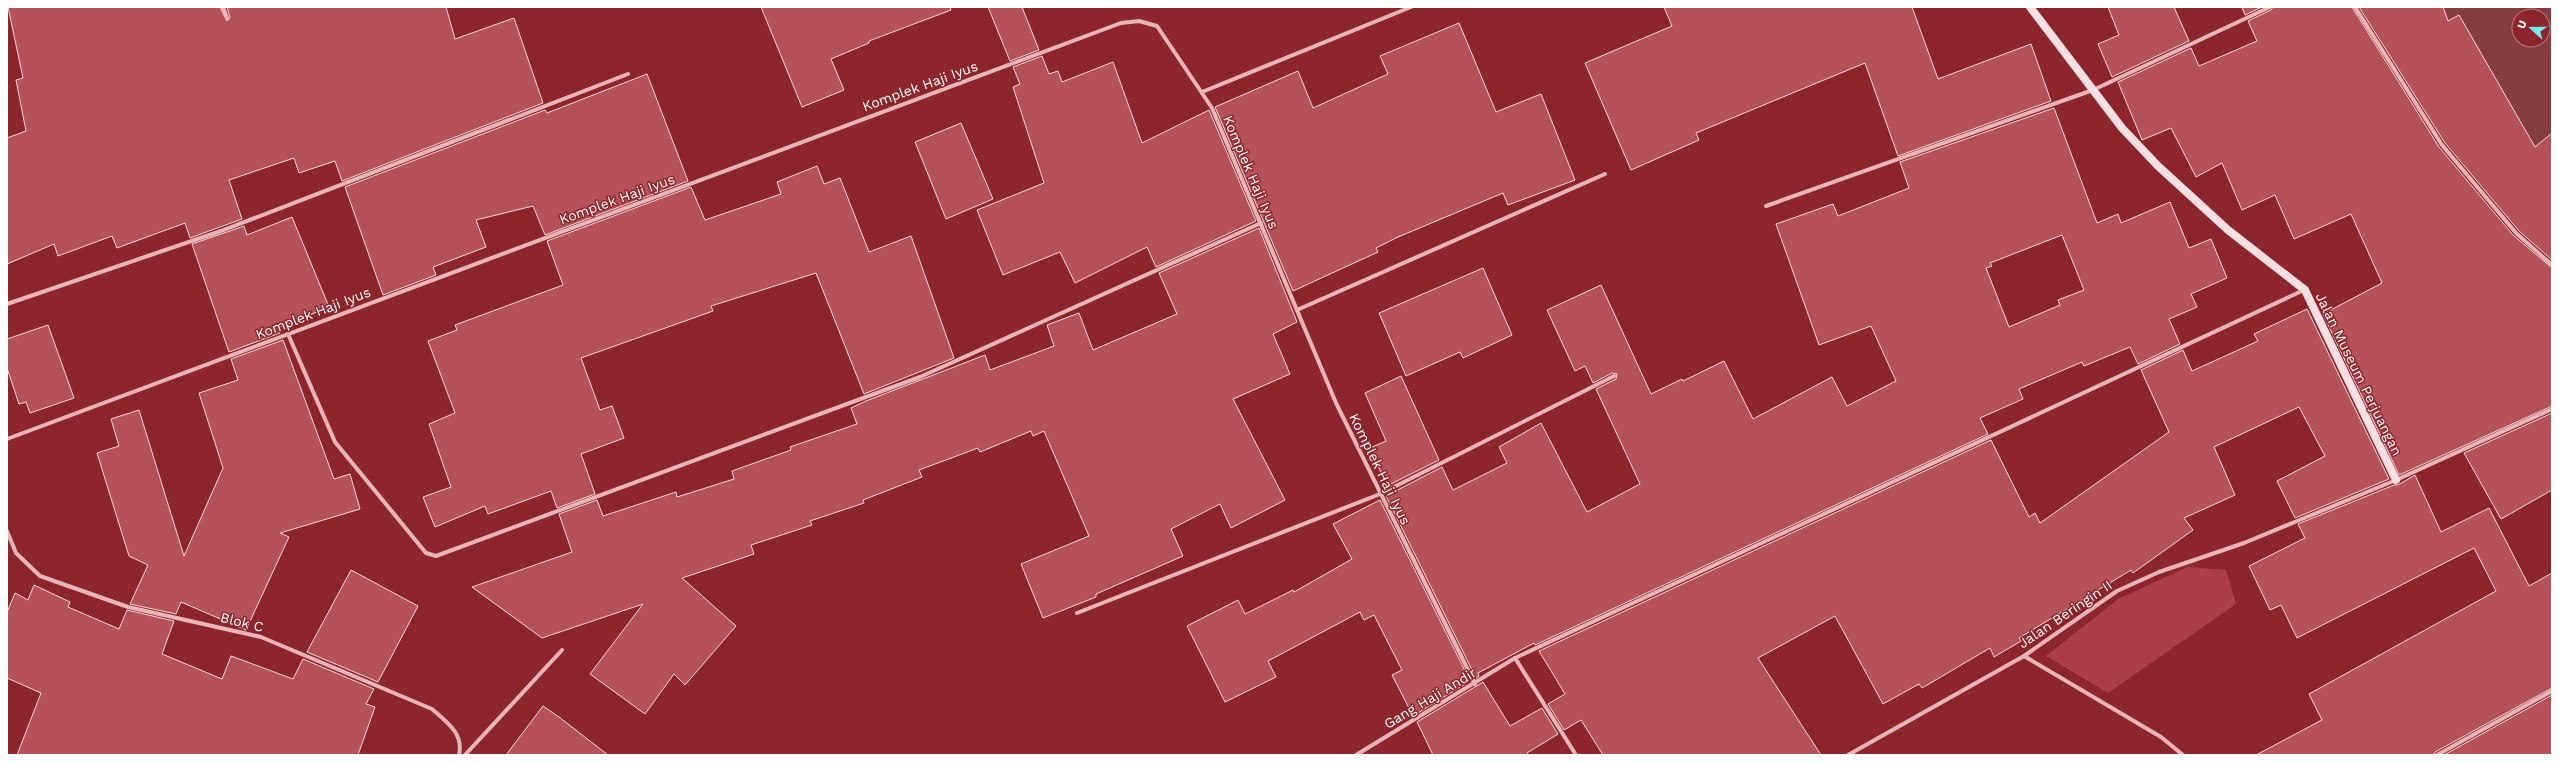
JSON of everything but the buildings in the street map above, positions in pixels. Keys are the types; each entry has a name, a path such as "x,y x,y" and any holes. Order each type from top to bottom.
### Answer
{"street":[{"path":"223,7 226,18"},
{"path":"1202,92 1411,7"},
{"name":"Jalan Museum Perjuangan","path":"2030,7 2122,128 2158,166 2228,230 2305,290 2396,480"},
{"path":"1766,206 2093,90 2270,7"},
{"path":"2355,7 2442,145 2516,233 2552,265"},
{"name":"Komplek Haji Iyus","path":"7,439 1121,23 1139,21 1157,26 1212,108 1336,403 1475,684"},
{"path":"7,304 221,231 628,74"},
{"path":"1297,310 1605,174"},
{"path":"288,334 335,442 426,553 436,556 920,377 1260,223"},
{"name":"Gang Haji Andir","path":"1356,755 1475,684 1515,658 2305,290"},
{"path":"1077,613 1380,494 1614,376"},
{"name":"Jalan Beringin II","path":"1848,755 2024,656 2117,591 2159,572 2244,543 2396,480 2552,409"},
{"name":"Blok C","path":"7,531 16,553 40,576 128,607 261,637 432,709 453,727 461,745 459,755"},
{"path":"465,755 562,650"},
{"path":"2024,656 2161,737 2183,755"},
{"path":"1515,658 1576,755"},
{"path":"2437,755 2552,691"}],"shaded area":[{"path":"2434,7 2552,7 2552,191"},
{"path":"2188,567 2226,570 2236,604 2108,693 2046,656 2118,599"}]}
